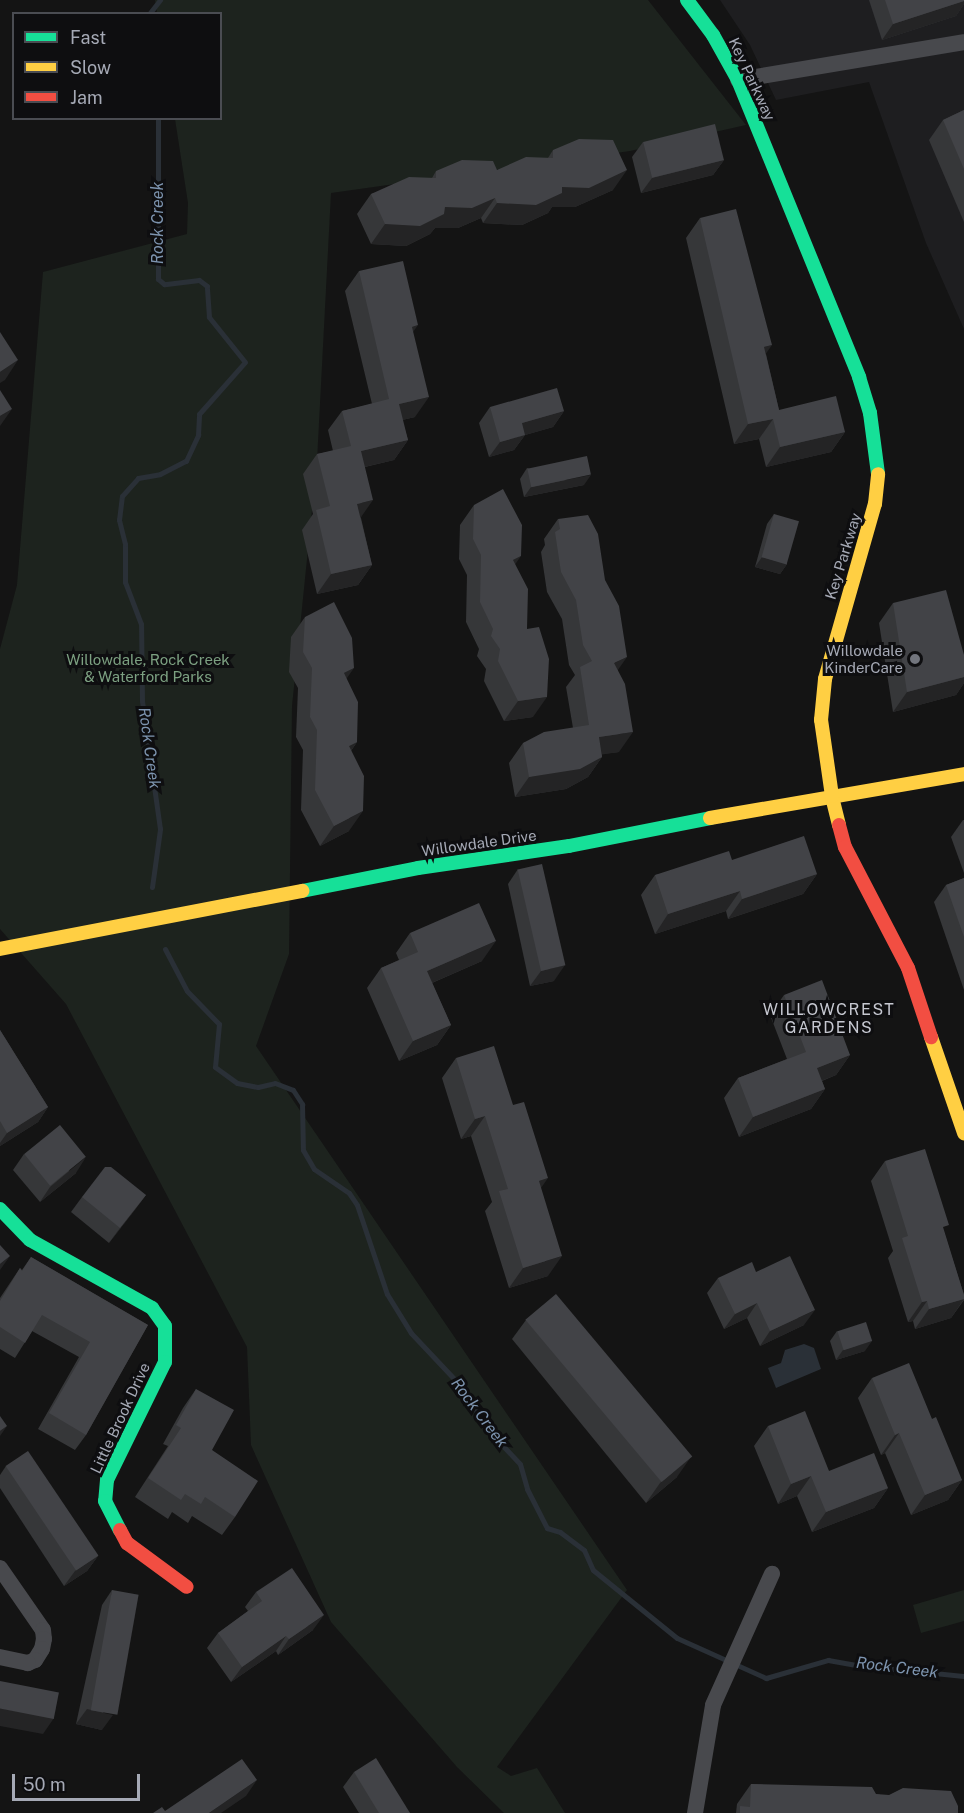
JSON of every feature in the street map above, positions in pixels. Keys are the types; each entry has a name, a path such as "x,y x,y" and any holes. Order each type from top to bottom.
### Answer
{"street":[{"name":"Key Parkway","path":"687,0 713,35 738,80 859,377 876,444 878,470 872,519 834,641 825,679 821,720 832,796 846,847 908,968 964,1133"},
{"path":"738,80 964,42"},
{"name":"Willowdale Drive","path":"0,949 418,868 569,846 832,796 964,774"},
{"name":"Little Brook Drive","path":"0,1209 30,1240 152,1308 165,1326 165,1362 107,1480 105,1501 127,1543 187,1587"},
{"path":"0,1568 44,1630 44,1639 35,1660 28,1663 0,1657"},
{"path":"695,1813 713,1704 772,1574"}],"shaded area":[{"path":"720,0 964,0 964,329 926,243 869,82 776,100 750,45"},
{"path":"804,1344 814,1348 821,1369 776,1388 768,1368 781,1363 785,1350"}],"green space":[{"name":"Willowdale, Rock Creek & Waterford Parks","path":"155,0 648,0 746,125 630,151 331,193 317,461 292,706 289,954 256,1046 627,1590 497,1767 511,1776 537,1768 565,1813 504,1813 457,1767 331,1622 251,1445 247,1347 66,1004 0,929 0,649 17,585 43,272 187,234 188,203 175,120 222,120 222,12 157,12"},
{"path":"964,1590 964,1621 921,1633 913,1605"}],"building":[{"path":"885,0 964,0 964,1 893,24"},
{"path":"964,110 964,169 943,120"},
{"path":"715,124 724,160 652,178 643,142"},
{"path":"579,139 613,140 627,170 589,188 562,187 562,193 536,205 497,203 495,198 472,208 445,207 444,214 420,226 385,224 371,194 409,177 436,178 436,171 462,160 493,161 497,170 526,157 553,158 553,150"},
{"path":"736,209 772,345 764,347 779,410 836,396 845,432 780,447 773,419 748,424 700,218"},
{"path":"403,261 418,325 412,327 429,397 399,404 408,440 361,451 373,500 357,504 372,565 331,574 316,510 330,506 317,454 351,446 342,411 389,399 359,271"},
{"path":"0,332 18,360 0,372"},
{"path":"557,388 564,411 522,423 525,435 500,442 490,407"},
{"path":"0,390 12,409 0,416"},
{"path":"587,456 591,475 531,487 527,469"},
{"path":"503,489 522,525 521,556 513,560 528,589 527,629 539,627 549,659 547,697 518,701 498,661 500,649 491,636 493,629 480,602 481,555 473,539 474,505"},
{"path":"774,514 799,521 787,564 762,557"},
{"path":"588,515 598,534 605,580 619,606 627,657 614,663 625,684 633,732 599,737 602,757 580,769 529,777 523,743 544,732 589,725 580,667 592,661 583,645 576,600 561,572 555,532 560,529 558,519"},
{"path":"946,590 964,655 964,677 907,692 893,603"},
{"path":"334,602 352,638 354,668 344,673 358,702 357,742 349,746 364,776 363,811 334,826 315,790 317,730 310,717 312,668 303,652 305,617"},
{"path":"804,836 817,874 742,899 740,891 668,914 655,875 729,851 732,860"},
{"path":"542,864 565,965 541,971 518,870"},
{"path":"964,878 964,937 946,885"},
{"path":"479,903 496,941 427,971 451,1025 413,1041 381,968 418,952 410,933"},
{"path":"822,980 850,1055 817,1068 825,1089 753,1117 738,1078 806,1052 784,995"},
{"path":"0,1030 48,1107 7,1133 0,1121"},
{"path":"494,1046 513,1105 524,1102 548,1178 539,1181 562,1256 523,1268 499,1191 508,1189 485,1116 475,1119 456,1058"},
{"path":"60,1125 86,1157 50,1186 24,1154"},
{"path":"925,1149 949,1225 943,1227 964,1295 964,1299 929,1309 927,1301 922,1302 902,1238 908,1236 885,1161"},
{"path":"105,1167 111,1167 146,1195 120,1228 82,1197"},
{"path":"0,1245 10,1256 0,1264"},
{"path":"790,1256 815,1310 770,1331 757,1303 735,1314 718,1278 752,1262 756,1272"},
{"path":"31,1257 148,1325 86,1435 49,1413 90,1342 42,1315 25,1343 0,1327 0,1301 20,1268 22,1271"},
{"path":"556,1294 692,1456 662,1482 525,1320"},
{"path":"866,1322 872,1341 844,1350 837,1331"},
{"path":"909,1363 932,1419 936,1417 962,1480 925,1495 899,1433 895,1435 872,1378"},
{"path":"196,1389 234,1410 212,1450 258,1481 235,1517 205,1497 201,1504 185,1494 181,1500 148,1478 181,1428 176,1425"},
{"path":"805,1411 829,1471 874,1453 888,1488 826,1512 811,1476 791,1484 768,1426"},
{"path":"0,1416 7,1426 0,1431"},
{"path":"28,1451 98,1555 76,1571 6,1466"},
{"path":"292,1568 324,1615 289,1639 286,1636 242,1667 218,1633 262,1601 256,1592"},
{"path":"112,1590 139,1595 117,1715 91,1710"},
{"path":"0,1681 59,1692 54,1719 0,1709"},
{"path":"376,1758 410,1813 379,1813 354,1772"},
{"path":"242,1759 257,1780 209,1813 153,1813 162,1807 165,1811"},
{"path":"751,1784 872,1787 876,1794 889,1795 903,1788 951,1791 958,1806 958,1813 740,1813 740,1806 750,1807"}],"waterway":[{"name":"Rock Creek","path":"151,12 160,0"},
{"name":"Rock Creek","path":"152,887 160,829 142,701 141,624 125,582 125,544 119,520 122,496 138,478 160,474 186,461 198,435 199,414 245,362 209,317 207,286 199,280 164,284 158,279 158,120"},
{"name":"Rock Creek","path":"165,949 187,991 219,1024 215,1067 237,1083 258,1087 275,1083 293,1090 302,1104 303,1150 314,1169 349,1193 357,1205 387,1294 411,1333 459,1384 489,1431 520,1464 527,1489 547,1528 560,1532 584,1550 593,1570 677,1638 766,1678 828,1660 855,1665 964,1676"}],"traffic: fast":[{"path":"687,0 713,35 738,80 859,377 870,413 878,474"},
{"path":"302,891 418,868 569,846 710,818"},
{"path":"0,1209 30,1240 152,1308 165,1326 165,1362 107,1480 105,1501 120,1530"}],"traffic: slow":[{"path":"839,825 832,796 821,720 825,679 875,504 878,474"},
{"path":"710,818 964,774"},
{"path":"0,949 302,891"},
{"path":"931,1037 964,1133"}],"traffic: jam":[{"path":"839,825 845,847 908,968 931,1037"},
{"path":"120,1530 127,1543 187,1587"}],"place":[{"name":"Willowdale KinderCare","path":"915,659"}],"district":[{"name":"WILLOWCREST GARDENS","path":"829,1019"}]}
